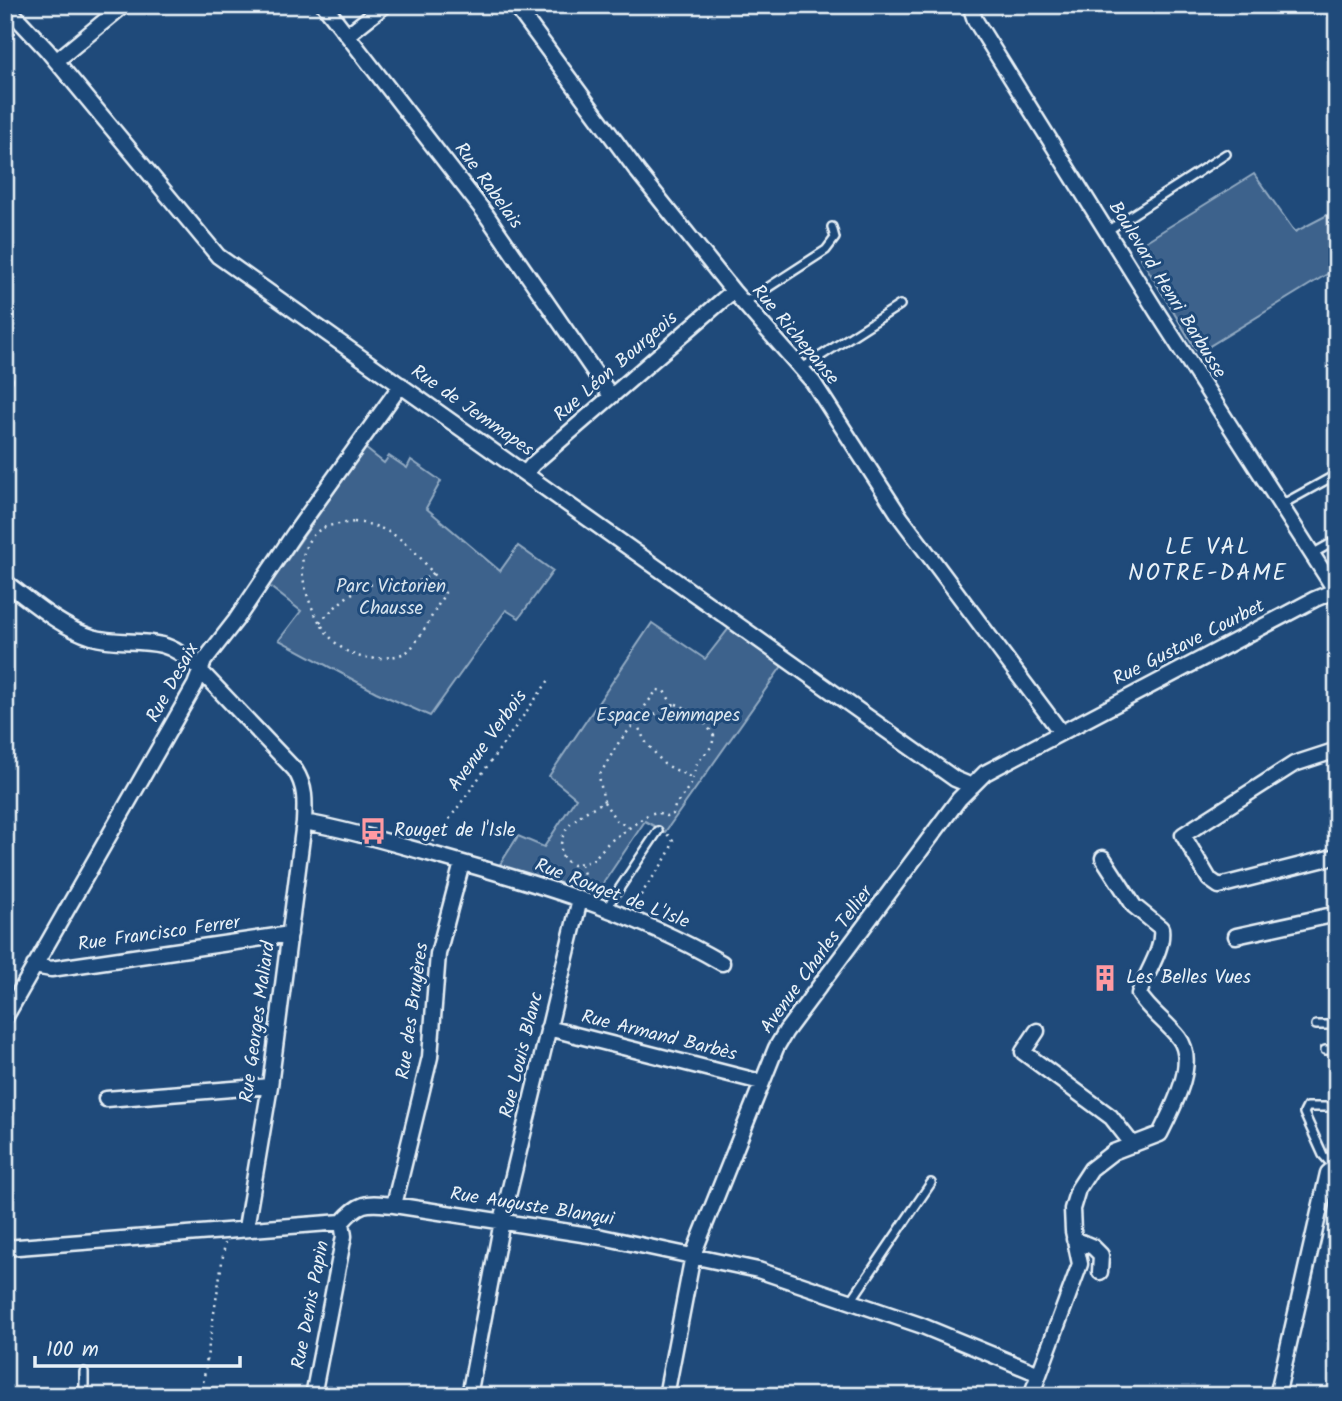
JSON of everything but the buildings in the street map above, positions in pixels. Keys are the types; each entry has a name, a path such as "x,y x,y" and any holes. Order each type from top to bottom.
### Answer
{"street":[{"name":"Rue de Jemmapes","path":"5,5 56,61 218,256 955,779 972,786"},
{"path":"56,61 124,5"},
{"name":"Rue Rabelais","path":"324,5 485,213 611,396"},
{"path":"347,34 385,5"},
{"name":"Rue Richepanse","path":"515,5 638,172 733,291 813,382 901,518 1060,732"},
{"name":"Boulevard Henri Barbusse","path":"970,5 975,20 1336,591"},
{"name":"Rue Léon Bourgeois","path":"526,473 533,464 733,291"},
{"name":"Rue Desaix","path":"5,1018 195,685 205,661 401,385"},
{"path":"5,582 66,626 88,636 109,642 164,645 178,652 201,671 295,770 303,783 306,801 303,822"},
{"name":"Rue Gustave Courbet","path":"1060,732 1315,599 1336,591"},
{"name":"Avenue Charles Tellier","path":"666,1396 693,1255 761,1082 786,1031 959,799 985,773 1060,732"},
{"path":"1337,750 1294,764 1183,835 1209,879 1219,886 1337,856"},
{"name":"Rue Rouget de L'Isle","path":"303,822 336,827 580,899 691,945 722,963"},
{"name":"Rue Georges Maliard","path":"246,1228 270,1086 303,822"},
{"path":"1031,1396 1080,1264 1074,1239 1072,1209 1085,1179 1091,1169 1113,1152 1160,1134 1175,1103 1187,1061 1179,1038 1144,1003 1139,993 1159,947 1161,928 1134,906 1103,858"},
{"name":"Rue des Bruyères","path":"394,1205 429,1057 438,954 462,863"},
{"name":"Rue Louis Blanc","path":"470,1396 502,1221 580,899"},
{"path":"1236,936 1337,914"},
{"name":"Rue Francisco Ferrer","path":"34,966 51,969 290,934"},
{"name":"Rue Armand Barbès","path":"548,1028 761,1082"},
{"path":"1037,1031 1023,1052 1111,1117 1133,1145"},
{"path":"106,1098 270,1086"},
{"path":"1277,1396 1328,1173 1335,1165"},
{"name":"Rue Auguste Blanqui","path":"342,1222 363,1203 394,1205 602,1237 693,1255 758,1270 920,1325 1039,1374"},
{"path":"5,1248 342,1222"},
{"name":"Rue Denis Papin","path":"313,1396 344,1236 342,1222"},
{"path":"1074,1239 1093,1247 1101,1255 1100,1272"}],"lane":[{"path":"1107,231 1226,154"},
{"path":"743,303 826,250 835,237 832,227"},
{"path":"801,369 900,305"},
{"path":"1281,505 1337,474"},
{"path":"1312,554 1337,540"},
{"path":"609,911 611,901 659,831"},
{"path":"1316,1025 1337,1026"},
{"path":"1325,1050 1337,1050"},
{"path":"1335,1165 1323,1155 1304,1113 1307,1107 1337,1107"},
{"path":"850,1302 931,1183"},
{"path":"84,1372 84,1396"}],"path":[{"path":"354,522 383,528 418,554 433,572 445,593 410,650 396,657 369,659 356,656 338,645 320,623 303,582 301,566 304,551 319,530 354,522"},
{"path":"320,623 357,590 372,584 411,583 427,579 433,572"},
{"name":"Avenue Verbois","path":"425,853 549,680"},
{"path":"628,827 616,820 604,802 599,776 619,742 657,690 664,691 673,705"},
{"path":"604,802 579,816 564,831 560,845 564,860 573,865 592,861 609,842 649,814 673,814 675,806 691,784 697,763 712,746 714,736 693,710 673,705 662,708 650,720 636,722"},
{"path":"636,722 645,741 664,764 691,778"},
{"path":"630,919 648,882 671,849 672,837 659,831"},
{"path":"580,899 586,885 581,865"},
{"path":"201,1396 227,1229"}],"green space":[{"path":"1254,174 1295,232 1337,210 1337,268 1198,353 1135,248"},
{"name":"Parc Victorien Chausse","path":"365,448 384,463 389,456 407,468 411,460 441,481 426,508 500,571 518,546 553,571 519,618 506,610 430,716 376,692 279,640 301,611 269,586"},
{"name":"Espace Jemmapes","path":"652,623 705,659 730,627 782,666 665,832 645,821 598,891 499,866 518,836 544,847 576,798 549,776"}],"place":[{"name":"Rouget de l'Isle","path":"373,831"},
{"name":"Les Belles Vues","path":"1105,978"}],"district":[{"name":"LE VAL NOTRE-DAME","path":"1208,561"}]}
